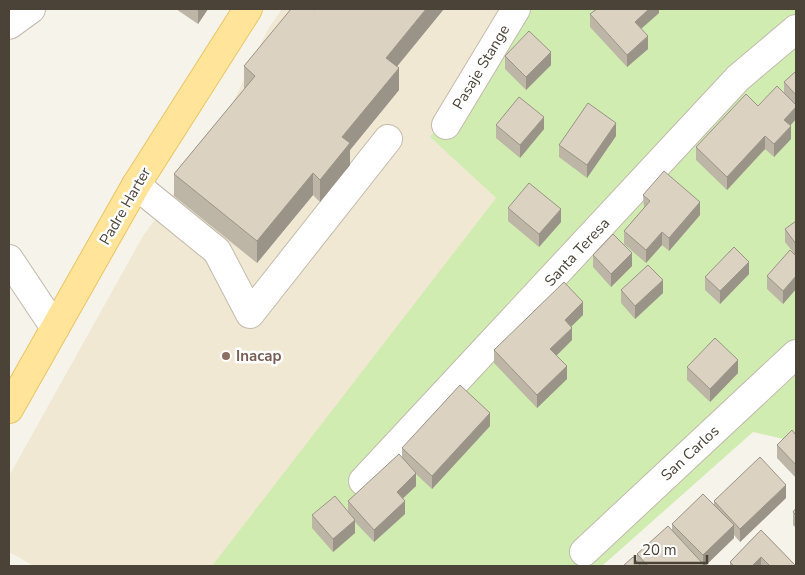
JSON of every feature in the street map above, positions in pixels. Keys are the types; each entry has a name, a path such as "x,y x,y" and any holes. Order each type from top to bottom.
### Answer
{"main road":[{"name":"Padre Harter","path":"9,408 136,185 248,9"}],"street":[{"path":"9,25 32,9"},
{"name":"Pasaje Stange","path":"446,125 516,9"},
{"name":"Santa Teresa","path":"363,481 738,78 796,29"},
{"path":"136,185 217,251 250,314 388,139"},
{"path":"9,259 55,328"},
{"name":"San Carlos","path":"584,552 796,354"}],"shaded area":[{"name":"Inacap","path":"282,9 512,9 430,137 496,198 215,566 34,566 9,552 9,476 143,236 221,127 268,29"}],"green space":[{"path":"519,9 796,9 796,442 753,432 602,566 212,566 496,198 430,137"}],"building":[{"path":"291,9 426,9 386,58 399,68 342,137 350,143 320,180 313,173 257,241 174,174 255,76 244,66"},
{"path":"597,9 649,9 635,22 648,36 627,55 590,14"},
{"path":"529,31 551,52 526,77 505,56"},
{"path":"796,71 796,95 784,82"},
{"path":"777,86 796,105 784,120 791,126 774,144 765,136 727,177 696,147 746,94 758,106"},
{"path":"519,97 544,117 520,145 496,125"},
{"path":"588,103 616,123 587,165 559,145"},
{"path":"664,171 700,202 669,238 662,232 646,250 624,231 650,201 643,195"},
{"path":"529,183 561,209 539,234 508,208"},
{"path":"796,221 796,244 785,229"},
{"path":"613,234 632,253 611,274 593,255"},
{"path":"734,247 749,262 720,291 705,277"},
{"path":"790,250 796,256 796,276 783,291 767,276"},
{"path":"648,265 663,280 635,306 621,290"},
{"path":"564,282 583,302 565,320 572,328 550,349 567,366 537,395 494,350"},
{"path":"715,338 738,360 710,389 687,367"},
{"path":"460,385 490,413 432,476 402,448"},
{"path":"792,430 796,433 796,465 777,445"},
{"path":"399,454 416,473 397,492 405,501 374,530 348,501"},
{"path":"760,457 786,485 740,529 714,501"},
{"path":"703,494 734,525 703,555 672,524"},
{"path":"335,496 355,520 333,539 312,515"},
{"path":"668,526 705,566 648,566 637,554"},
{"path":"761,530 796,566 770,566 761,557 752,566 734,566 730,562"},
{"path":"633,557 641,566 623,566"}],"place":[{"name":"Inacap","path":"226,356"}]}
